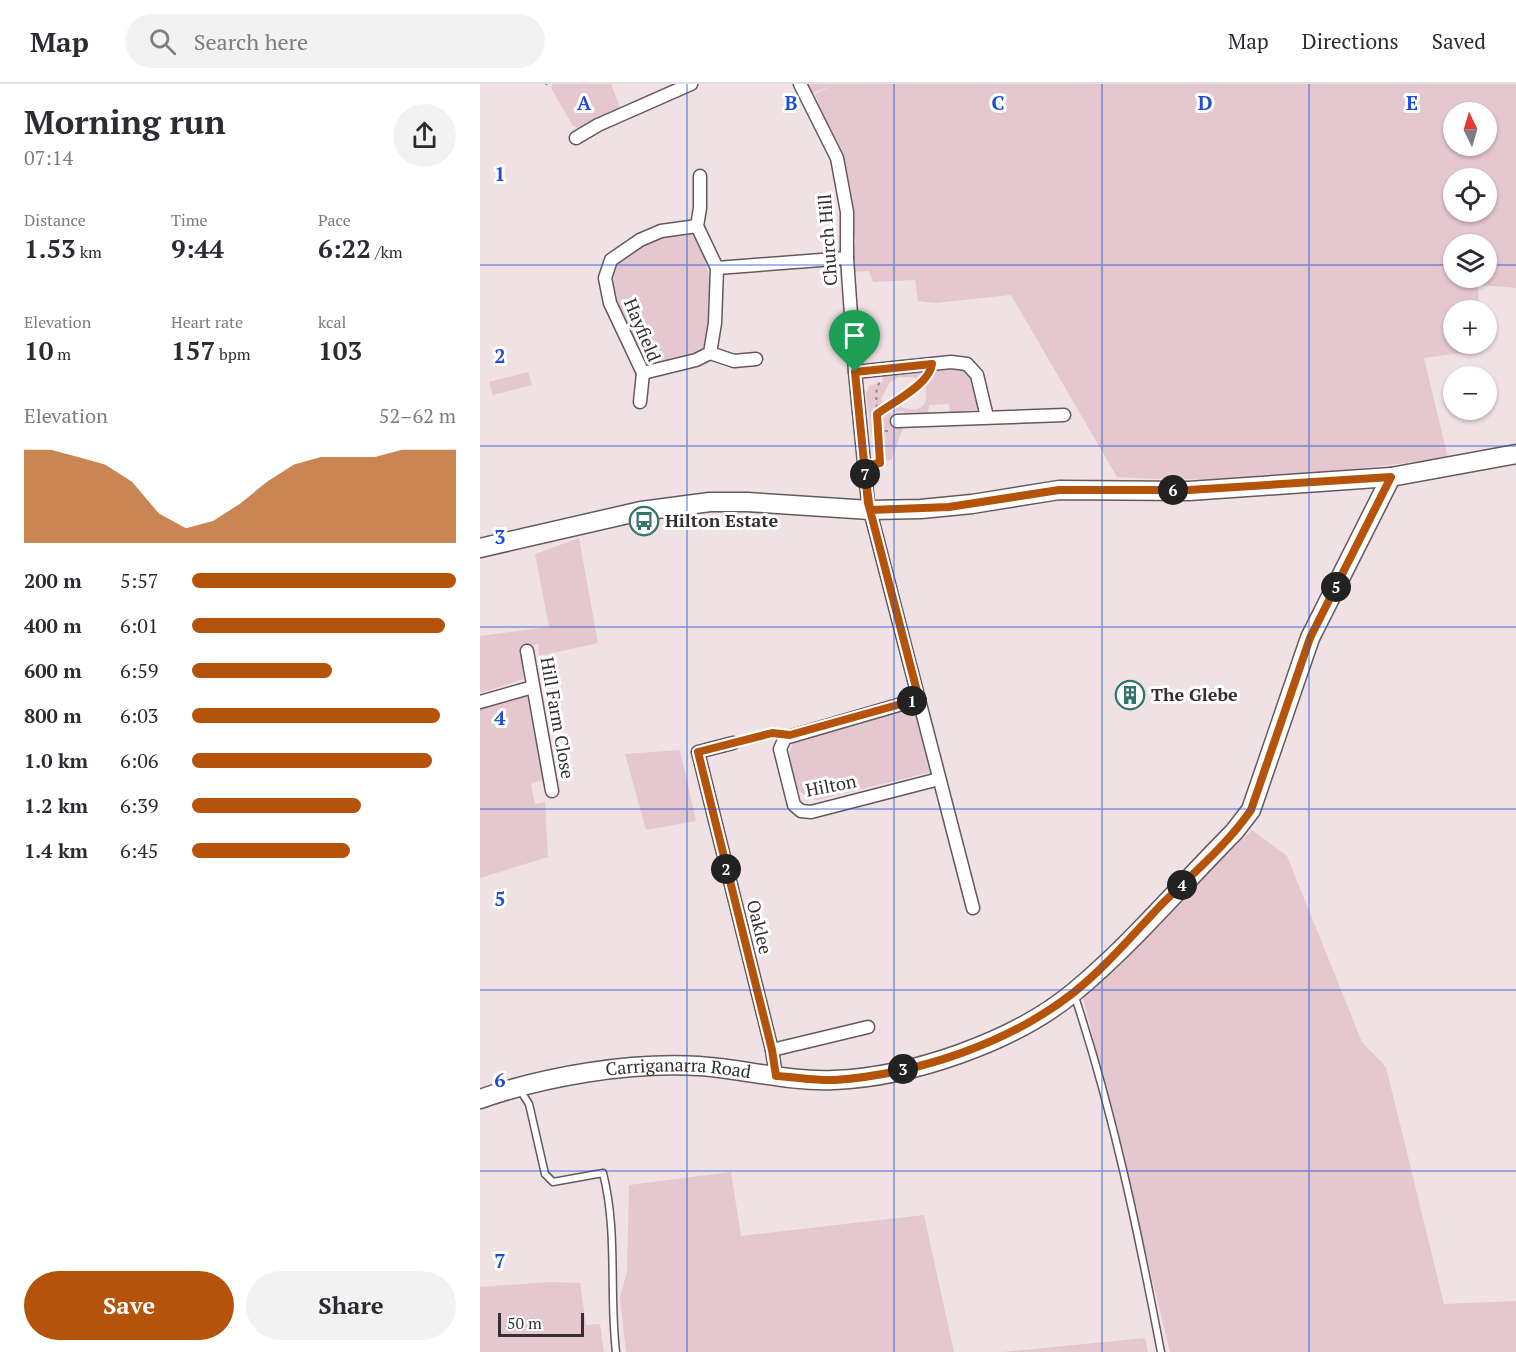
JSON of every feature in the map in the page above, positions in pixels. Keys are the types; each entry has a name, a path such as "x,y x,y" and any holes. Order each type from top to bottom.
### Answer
{"street":[{"path":"576,138 597,125 691,84"},
{"name":"Church Hill","path":"800,84 837,158 847,212 847,258 855,372 870,510"},
{"path":"700,176 700,208 697,226 717,268 715,324 710,353"},
{"name":"Hayfield","path":"640,402 643,374 610,303 605,278 611,260 640,240 661,231 697,226"},
{"path":"717,268 847,258"},
{"path":"643,374 696,360 710,353 734,361 756,359"},
{"path":"855,372 932,364 967,364 977,375 987,417"},
{"path":"897,426 987,417 1064,415"},
{"path":"480,548 641,512 710,502 747,502 870,510 949,507 1059,490 1189,490 1391,477 1516,454"},
{"name":"Carriganarra Road","path":"480,1099 518,1087 619,1068 665,1065 734,1069 776,1076 833,1080 888,1073 960,1053 1001,1036 1073,993 1234,832 1251,810 1310,638 1391,477"},
{"path":"870,510 973,908"},
{"name":"Hill Farm Close","path":"527,651 552,791"},
{"path":"480,702 533,687"},
{"path":"790,735 919,699"},
{"name":"Hilton","path":"790,735 785,738 780,749 794,805 801,811 811,812 939,779"},
{"name":"Oaklee","path":"733,743 698,752 772,1050 776,1076"},
{"path":"772,1050 868,1028"}],"lane":[{"path":"1073,993 1115,1139 1137,1229 1161,1352"},
{"path":"518,1087 529,1104 544,1174 553,1182 603,1173 613,1237 612,1315 616,1352"}],"path":[{"path":"877,414 924,382 932,373 932,364"},
{"path":"864,466 880,463 876,393 880,386 880,371"},
{"path":"878,431 897,426"},
{"path":"733,743 772,733 790,735"}],"shaded area":[{"path":"552,84 611,84 621,110 581,130 573,126 551,88"},
{"path":"808,84 1516,84 1516,288 1497,286 1497,234 1443,234 1443,288 1478,288 1479,300 1443,300 1443,354 1454,354 1424,358 1448,458 1324,472 1242,478 1117,477 1011,295 934,303 918,301 915,280 873,282 869,271 852,272 850,257 856,243 841,161 815,94 831,86 813,93"},
{"path":"693,234 699,238 716,301 708,346 687,358 650,368 643,363 612,292 611,279 619,260 663,236"},
{"path":"960,368 969,373 981,400 978,409 950,413 949,404 929,405 928,413 891,412 892,426 903,428 891,460 875,462 866,394 870,385 883,382 882,376","holes":["899,377 912,377 924,382 926,397 923,405 915,409 899,407 885,410 881,399 890,382"]},
{"path":"528,372 532,385 493,395 489,382"},
{"path":"579,538 598,643 539,656 538,644 521,647 524,679 480,693 480,636 549,627 535,554"},
{"path":"518,696 527,696 532,703 544,779 531,784 535,804 545,802 548,857 480,878 480,707"},
{"path":"914,707 931,772 817,800 808,797 794,784 789,758 795,740"},
{"path":"680,750 696,821 646,830 625,754"},
{"path":"1252,830 1287,856 1362,1042 1386,1067 1444,1304 1516,1301 1516,1352 1170,1352 1083,997"},
{"path":"731,1172 741,1236 924,1215 954,1352 626,1352 620,1297 627,1272 629,1185"},
{"path":"550,1282 580,1283 586,1325 600,1324 604,1352 480,1352 480,1287"},
{"path":"1145,1338 1148,1352 1002,1352"}],"place":[{"name":"Hilton Estate","path":"644,521"},
{"name":"The Glebe","path":"1130,695"}],"route":[{"path":"855,372 868,503 919,699 790,735 772,733 698,752 772,1050 776,1076 833,1080 888,1073 960,1053 1001,1036 1073,993 1128,940 1234,832 1251,810 1310,638 1391,477 1189,490 1059,490 949,507 870,510 868,503 864,466 880,463 877,414 924,382 932,373 932,364 855,372"}]}
